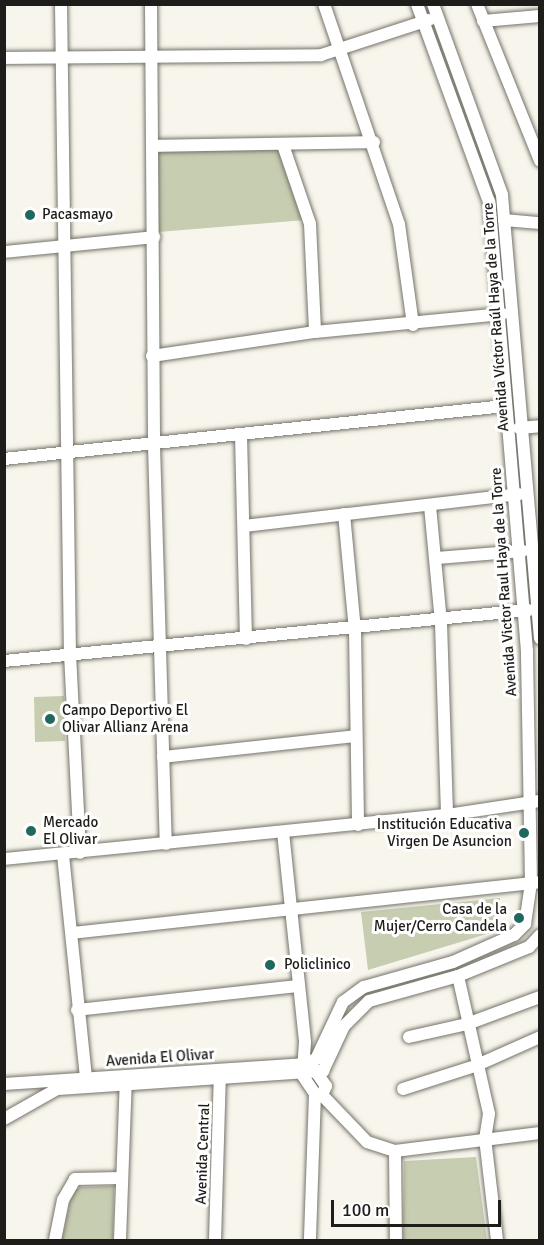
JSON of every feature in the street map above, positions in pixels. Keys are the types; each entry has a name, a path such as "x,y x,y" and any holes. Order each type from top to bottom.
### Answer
{"street":[{"path":"61,4 70,654 80,853"},
{"path":"151,4 154,237 153,447 166,844"},
{"path":"324,4 339,53 374,142 399,224 413,325"},
{"path":"417,4 422,22"},
{"name":"Avenida Víctor Raúl Haya de la Torre","path":"433,4 494,164 504,220 519,428 519,494 530,550 540,638"},
{"path":"477,4 540,160"},
{"path":"483,21 540,16"},
{"path":"4,58 339,53 437,17"},
{"name":"Avenida Victor Raul Haya de la Torre","path":"316,1059 333,1016 364,987 453,962 514,935 525,924 535,882 535,801 517,551 519,494 505,406 485,180 422,22"},
{"path":"153,146 374,142"},
{"path":"283,145 310,224 315,332"},
{"path":"504,220 540,223"},
{"path":"4,252 154,237"},
{"path":"152,356 315,332 413,325 510,313"},
{"path":"4,459 153,447 505,406"},
{"path":"519,428 540,426"},
{"path":"241,435 246,639"},
{"path":"244,526 519,494"},
{"path":"429,506 437,558 441,623 447,815"},
{"path":"344,514 355,631 358,825"},
{"path":"437,558 530,550"},
{"path":"4,661 160,645 441,623 536,609"},
{"path":"163,757 356,736"},
{"path":"4,859 358,825 447,815 535,801"},
{"path":"282,832 299,986 315,1080 310,1240"},
{"path":"63,855 72,933 77,1010 86,1078"},
{"path":"72,933 291,912 535,882"},
{"path":"315,1080 344,1026 369,1001 458,976 529,947 540,935"},
{"path":"458,976 475,1066 489,1114 485,1138 497,1240"},
{"path":"77,1010 299,986"},
{"path":"409,1037 467,1024 540,997"},
{"path":"403,1089 475,1066 540,1037"},
{"name":"Avenida El Olivar","path":"4,1084 86,1078 126,1081 220,1075 315,1080 316,1059"},
{"name":"Avenida Central","path":"215,1240 220,1075"},
{"path":"315,1080 367,1142 395,1150 540,1133"},
{"path":"4,1119 57,1089 126,1081 120,1178 120,1240"},
{"path":"395,1150 396,1240"},
{"path":"55,1240 63,1200 75,1179 120,1178"}],"green space":[{"path":"280,150 305,220 158,232 157,151"},
{"name":"Campo Deportivo El Olivar Allianz Arena","path":"64,696 65,741 35,742 34,697"},
{"path":"500,898 500,930 368,970 361,912"},
{"path":"476,1157 487,1240 403,1240 404,1161"},
{"path":"114,1186 113,1240 62,1240 72,1192 81,1187"}],"place":[{"name":"Pacasmayo","path":"30,215"},
{"name":"Campo Deportivo El Olivar Allianz Arena","path":"50,719"},
{"name":"Mercado El Olivar","path":"31,831"},
{"name":"Institución Educativa Virgen De Asuncion","path":"524,833"},
{"name":"Casa de la Mujer/Cerro Candela","path":"519,918"},
{"name":"Policlinico","path":"270,965"}]}
